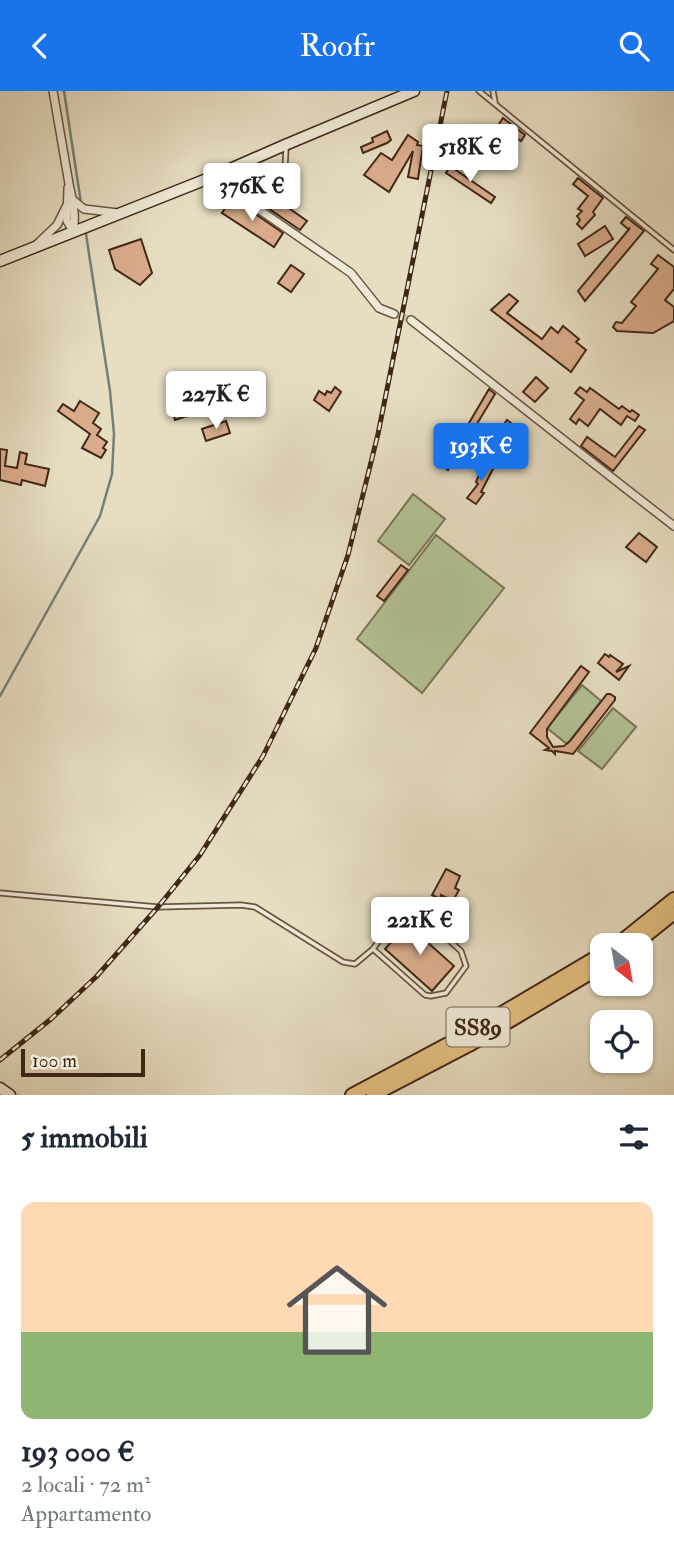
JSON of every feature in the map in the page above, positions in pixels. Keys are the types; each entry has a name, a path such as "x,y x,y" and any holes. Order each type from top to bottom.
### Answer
{"highway":[{"path":"632,933 674,899"},
{"path":"649,933 674,913"},
{"name":"SS89","path":"352,1095 463,1036 590,961"},
{"name":"SS89","path":"373,1095 469,1045 590,973"}],"main road":[{"path":"0,261 239,166 414,91"},
{"path":"0,1088 10,1095"}],"street":[{"path":"53,91 75,222 73,232"},
{"path":"212,177 351,272 379,308 394,314"},
{"path":"70,202 83,209 119,213"},
{"path":"34,247 57,225 70,202"},
{"path":"411,320 674,526"}],"lane":[{"path":"479,91 674,250"},
{"path":"493,91 495,104"},
{"path":"239,166 254,179 271,178 285,169 285,145"},
{"path":"0,893 158,907 255,907 344,962 355,964 373,949 402,913 443,935 461,951 466,966 446,993 425,995 373,949"}],"green space":[{"path":"413,494 445,519 409,565 378,541"},
{"path":"436,535 504,588 422,693 357,639"},
{"path":"582,685 601,701 567,744 547,728"},
{"path":"613,708 636,727 602,769 578,751"}],"building":[{"path":"503,118 525,135 521,141 514,136 490,165 485,160 498,143 493,139 503,127 499,124"},
{"path":"387,131 391,140 363,153 361,147"},
{"path":"408,135 418,142 417,145 423,146 418,179 408,177 413,151 389,192 364,175 381,153 392,160"},
{"path":"450,166 495,197 491,203 446,173"},
{"path":"578,178 603,198 593,212 595,215 582,229 577,224 580,220 577,216 582,211 578,209 588,196 573,184"},
{"path":"278,179 279,181 262,189 307,221 300,230 249,195 248,191 262,183"},
{"path":"232,198 283,233 274,247 222,213"},
{"path":"626,217 644,231 585,301 578,291 630,228 621,223"},
{"path":"605,226 613,239 585,256 578,244"},
{"path":"141,239 152,273 140,285 115,269 109,250"},
{"path":"658,255 674,267 674,289 665,300 674,307 674,321 653,333 617,331 613,327 616,322 622,323 636,306 631,302 658,269 651,264"},
{"path":"291,265 304,274 291,292 278,283"},
{"path":"509,294 518,301 507,313 542,339 551,327 558,333 563,326 579,339 576,342 586,350 571,372 491,310"},
{"path":"536,377 548,388 535,402 523,392"},
{"path":"335,387 341,392 329,411 314,400 319,391 325,395 327,391 331,393"},
{"path":"580,387 587,392 590,388 619,409 622,406 639,415 635,421 627,416 621,425 600,409 588,426 579,419 576,424 570,419 584,400 575,393"},
{"path":"489,389 495,394 475,427 469,423"},
{"path":"195,400 199,412 175,420 171,407"},
{"path":"80,401 99,413 93,423 101,429 97,435 107,442 101,458 82,448 90,434 58,411 63,404 74,411"},
{"path":"507,420 521,434 500,460 481,445 489,435 500,443 508,432 502,427"},
{"path":"226,421 230,433 206,441 202,429"},
{"path":"639,426 645,430 613,471 581,446 587,437 615,457"},
{"path":"454,437 462,447 448,470 436,462 443,446 446,449"},
{"path":"0,449 7,450 5,466 17,468 20,452 27,454 25,464 49,469 45,486 22,480 21,485 0,480"},
{"path":"484,463 494,467 481,492 484,493 476,504 467,498 478,484 476,482"},
{"path":"639,533 657,547 646,562 626,547"},
{"path":"401,565 408,570 384,601 377,596"},
{"path":"605,654 623,664 616,672 629,666 619,680 598,663"},
{"path":"581,666 589,672 547,729 547,737 553,747 564,746 570,741 607,694 615,697 615,700 573,754 555,751 555,754 545,750 549,748 530,733"},
{"path":"446,869 460,876 455,888 459,890 453,901 441,895 440,899 432,895"},
{"path":"407,924 454,966 432,991 385,949"}],"waterway":[{"path":"64,91 81,203"},
{"path":"0,696 100,516 112,474 114,434 110,391 86,234"}],"tunnel":[{"path":"394,314 411,320"}],"railway":[{"path":"0,1060 51,1019 96,977 200,855 263,756 316,648 348,555 378,434 447,91"}]}
